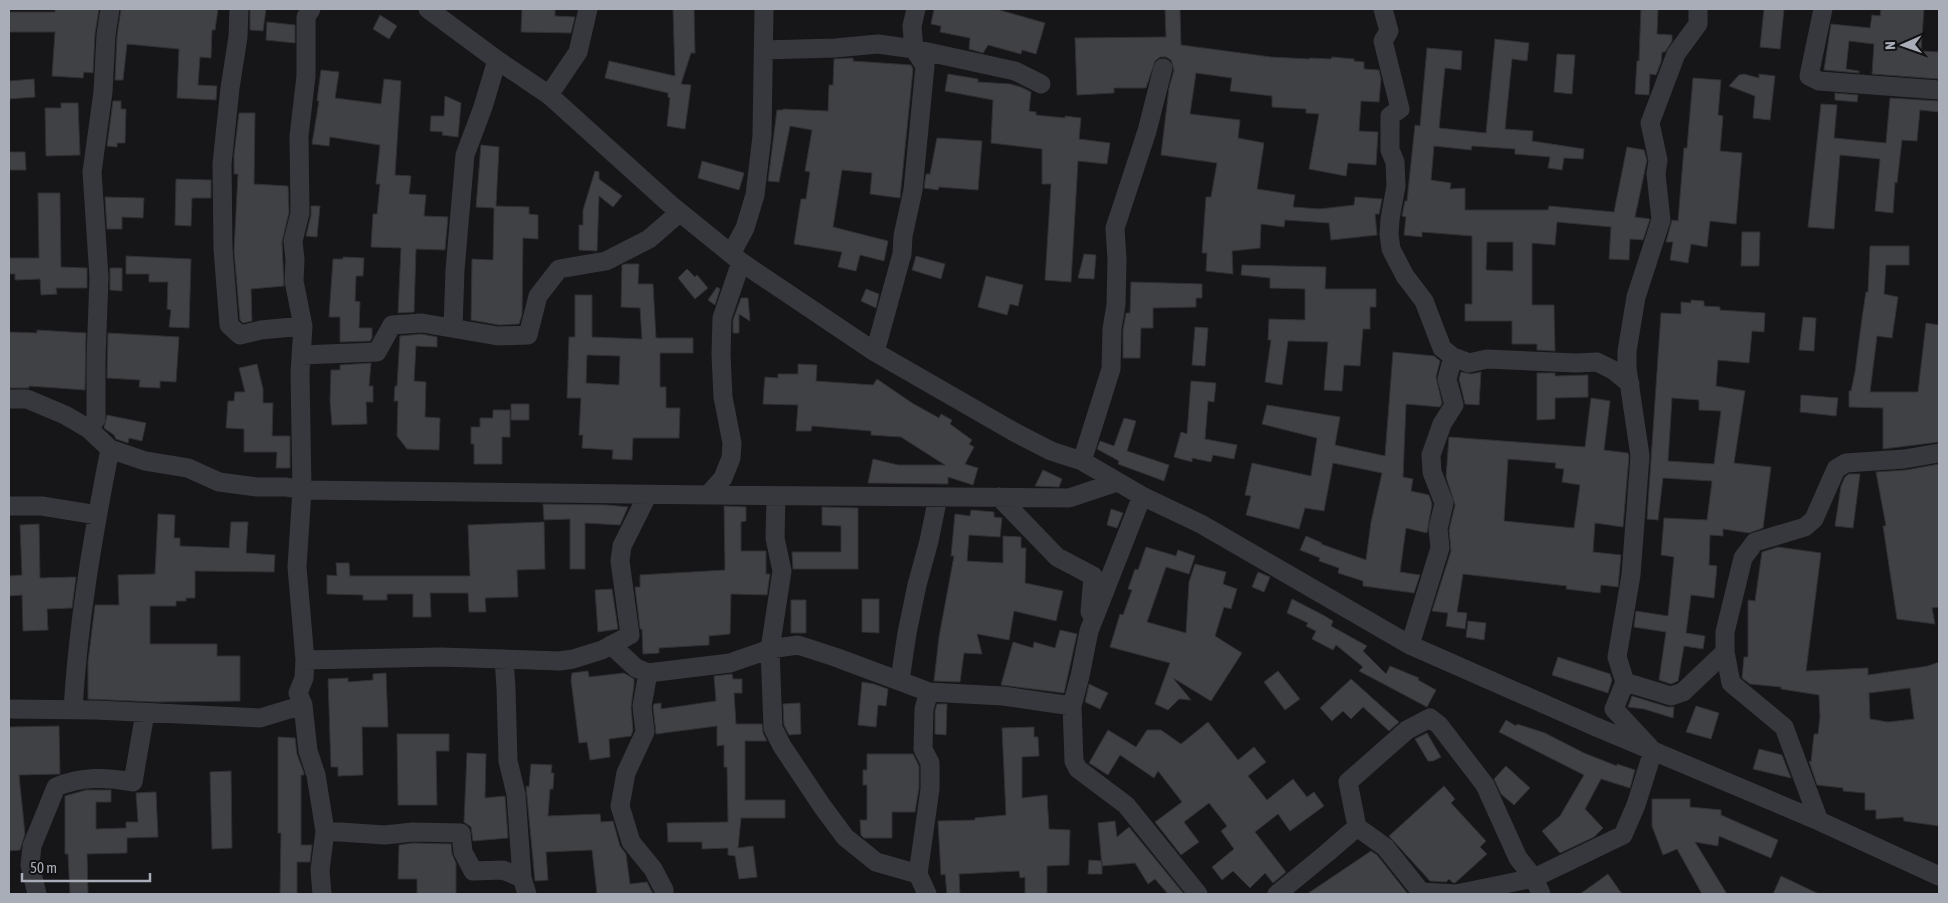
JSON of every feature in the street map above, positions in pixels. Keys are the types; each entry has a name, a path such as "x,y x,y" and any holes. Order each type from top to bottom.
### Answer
{"street":[{"path":"89,429 96,419 99,277 92,172 103,92 106,35 110,9"},
{"path":"239,9 238,37 230,88 222,164 222,249 229,325 240,335 260,330 303,326"},
{"path":"311,9 306,17 306,76 299,136 300,213 293,241 295,260 294,281 303,326 301,355 302,490 298,567 305,660 304,678 298,693 303,705 308,751 316,775 316,788 325,831 320,870 322,894"},
{"path":"549,95 578,52 588,9"},
{"path":"708,494 723,478 731,458 732,443 721,376 722,318 736,258 755,195 762,136 764,9"},
{"path":"875,352 902,254 902,236 913,190 925,66 914,49 912,26 916,9"},
{"path":"1383,9 1389,31 1383,41 1400,109 1390,116 1390,150 1395,162 1396,186 1390,219 1391,249 1405,276 1424,301 1442,348 1453,357 1469,363 1487,359 1576,363 1597,362 1613,370 1630,384"},
{"path":"1653,751 1614,709 1625,682 1617,657 1631,575 1640,456 1627,351 1636,297 1661,220 1656,174 1658,160 1650,123 1676,54 1698,24 1698,9"},
{"path":"1823,9 1809,76 1819,81 1939,90"},
{"path":"433,10 497,60 549,95 679,213 736,258 875,352 1016,433 1051,451 1082,460 1142,496 1201,524 1410,645 1819,821 1939,876"},
{"path":"763,50 835,48 878,44 914,49 1015,70 1041,84"},
{"path":"453,328 455,270 465,155 484,107 497,60"},
{"path":"1082,460 1111,369 1112,329 1116,305 1117,260 1115,228 1147,131 1163,68"},
{"path":"301,355 377,352 392,325 422,323 498,336 528,335 538,296 559,269 606,261 649,239 679,213"},
{"path":"1410,645 1440,548 1438,529 1444,503 1432,472 1431,455 1442,424 1454,405 1447,379 1453,357"},
{"path":"9,399 26,399 65,415 89,429 110,449 145,461 188,468 219,482 257,487 286,487 302,490 647,496 708,494 1069,498 1117,482"},
{"path":"73,710 76,658 97,515 110,449"},
{"path":"1819,821 1784,727 1731,684 1725,652 1725,632 1743,558 1755,542 1805,527 1814,519 1836,468 1846,463 1904,459 1939,453"},
{"path":"305,660 440,656 560,661 590,655 611,645 630,634 620,561 622,546 647,496"},
{"path":"776,496 775,538 782,571 770,649 773,728 797,769 845,837 876,862 918,874"},
{"path":"900,680 907,633 917,585 930,541 938,496"},
{"path":"1089,631 1142,496"},
{"path":"999,497 1057,557 1093,576 1089,631 1072,706 1074,760 1078,769 1126,805 1198,894"},
{"path":"9,506 42,506 97,515"},
{"path":"611,645 636,668 648,673 730,663 770,649 798,645 900,680 929,692 1003,696 1072,706"},
{"path":"1625,682 1671,696 1683,692 1725,652"},
{"path":"504,659 508,761 516,794 525,886"},
{"path":"648,673 642,706 645,732 626,773 620,806 630,842 653,869 664,890 664,894"},
{"path":"927,894 918,874 930,789 930,763 923,749 924,709 929,692"},
{"path":"9,709 260,718 303,705"},
{"path":"37,894 30,865 32,846 56,787 71,781 107,778 133,782 145,713"},
{"path":"1537,886 1518,858 1485,785 1439,725 1430,718 1407,730 1348,782 1357,827 1385,847 1421,892 1456,894 1537,886 1623,834 1636,805 1653,751"},
{"path":"1277,894 1357,827"},
{"path":"325,831 385,835 413,832 461,833 462,852 473,871 503,870 525,886"}],"building":[{"path":"55,9 99,9 95,34 93,73 84,72 83,78 52,76 55,32 9,32 9,12 55,12"},
{"path":"121,9 218,9 215,30 212,30 211,58 200,57 198,85 217,86 216,100 177,98 179,49 127,44 123,80 115,80 117,36"},
{"path":"250,9 266,9 263,31 250,30"},
{"path":"522,9 555,9 555,16 575,17 571,33 521,32"},
{"path":"673,9 694,9 695,53 691,53 681,84 691,85 685,129 667,126 670,98 668,93 605,78 609,61 675,76"},
{"path":"934,9 996,9 1045,23 1036,54 1022,50 1021,54 988,45 983,53 969,49 970,38 940,32 941,26 931,24"},
{"path":"1165,9 1180,9 1181,45 1271,57 1354,59 1354,61 1364,62 1364,69 1379,70 1381,79 1379,102 1361,101 1359,131 1378,132 1376,165 1348,163 1346,176 1309,169 1319,114 1306,113 1306,109 1272,107 1272,96 1230,91 1232,78 1196,73 1190,114 1240,120 1238,138 1264,143 1257,189 1295,195 1293,207 1320,209 1354,205 1355,197 1382,199 1379,214 1375,214 1377,235 1331,240 1329,223 1285,220 1284,227 1261,224 1260,248 1232,251 1233,274 1206,271 1207,253 1202,253 1206,197 1211,197 1217,163 1161,155 1169,88 1174,70 1171,60 1166,57 1160,57 1155,61 1146,88 1114,88 1114,93 1077,95 1075,38 1166,37"},
{"path":"1641,9 1658,9 1657,34 1672,35 1672,41 1665,52 1662,52 1661,62 1656,75 1650,74 1649,95 1635,94 1637,61 1639,61"},
{"path":"1764,9 1784,9 1780,49 1760,47"},
{"path":"1881,9 1924,9 1921,51 1939,52 1939,79 1872,74 1874,44 1849,41 1846,69 1859,71 1859,73 1824,70 1831,24 1870,28 1872,15 1880,16"},
{"path":"380,15 397,26 389,39 373,29"},
{"path":"267,22 295,25 295,43 266,40"},
{"path":"1495,39 1529,43 1527,61 1512,59 1505,129 1533,131 1532,141 1584,149 1583,159 1564,158 1562,170 1548,168 1550,157 1515,154 1515,149 1472,146 1471,150 1434,146 1431,180 1451,183 1450,189 1465,188 1465,210 1548,210 1549,206 1614,212 1627,147 1644,150 1647,160 1635,217 1650,219 1643,240 1630,239 1629,260 1609,259 1611,227 1557,222 1555,245 1532,243 1532,305 1554,305 1555,351 1537,350 1537,344 1512,344 1512,321 1465,321 1465,304 1472,304 1472,236 1422,232 1422,237 1404,235 1406,217 1402,216 1405,201 1407,201 1415,125 1420,126 1427,48 1462,51 1461,70 1445,68 1439,128 1486,133","holes":["1487,242 1513,242 1513,271 1486,270"]},
{"path":"1557,54 1575,55 1572,94 1554,92"},
{"path":"853,58 853,61 911,65 913,69 900,198 870,194 872,173 842,170 833,227 888,241 884,261 860,255 856,271 838,267 842,252 794,244 801,199 806,199 810,172 805,171 812,130 790,126 779,182 768,181 777,110 828,111 829,85 833,85 834,59"},
{"path":"321,70 339,72 335,98 381,104 384,79 401,81 395,175 411,176 409,194 426,195 424,216 448,217 445,250 416,249 414,312 398,313 401,248 371,247 373,214 377,214 380,184 376,184 380,145 330,137 329,146 312,144 319,101 317,101"},
{"path":"948,74 978,79 978,82 1010,84 1021,87 1031,92 1029,111 1036,112 1036,115 1081,118 1079,139 1110,143 1107,164 1078,161 1071,282 1045,280 1051,184 1042,184 1042,149 991,143 993,100 945,91"},
{"path":"1744,74 1759,78 1759,74 1775,76 1770,120 1753,118 1755,96 1729,86 1739,75"},
{"path":"1693,78 1721,80 1718,115 1723,116 1720,151 1742,153 1736,224 1710,221 1707,247 1691,244 1688,263 1670,260 1673,242 1666,242 1672,220 1678,221 1684,148 1687,148"},
{"path":"34,79 35,97 9,99 9,81"},
{"path":"1835,93 1858,95 1857,102 1835,100"},
{"path":"445,96 461,103 458,137 442,135 443,132 430,131 431,116 444,116"},
{"path":"1890,98 1939,101 1939,112 1920,110 1917,141 1902,140 1897,183 1895,182 1893,213 1875,211 1880,159 1840,155 1834,229 1808,227 1821,104 1837,105 1834,138 1886,143"},
{"path":"113,101 121,101 121,109 126,109 125,143 117,143 117,147 107,146"},
{"path":"61,103 78,103 80,155 46,156 45,108 61,108"},
{"path":"239,113 255,113 254,184 288,186 289,212 282,242 284,286 251,289 252,321 243,323 240,320 234,251 238,174 234,174 234,155"},
{"path":"937,138 982,141 978,190 939,187 938,190 924,188 926,174 930,174"},
{"path":"481,145 499,147 496,206 529,207 529,214 538,215 538,239 523,238 522,315 519,324 499,325 471,320 472,259 493,260 494,208 476,207"},
{"path":"9,152 25,152 26,170 9,170"},
{"path":"702,161 744,173 739,190 698,178"},
{"path":"595,171 599,172 599,179 622,196 613,207 599,196 597,251 579,250 579,225 583,225 583,210"},
{"path":"176,179 211,180 211,198 192,198 191,226 175,225"},
{"path":"38,193 60,193 61,267 87,268 87,288 56,288 57,294 41,295 40,279 15,280 15,274 9,274 9,258 39,258"},
{"path":"105,197 144,198 143,218 122,217 122,229 107,229"},
{"path":"311,206 320,206 317,237 306,236"},
{"path":"1742,232 1760,232 1759,266 1741,266"},
{"path":"1870,246 1909,246 1909,265 1886,265 1884,294 1898,297 1892,338 1877,336 1870,392 1918,392 1926,323 1939,325 1939,442 1883,449 1883,408 1849,407 1849,391 1851,391 1855,372 1866,292 1868,292"},
{"path":"1084,254 1096,255 1094,279 1078,278"},
{"path":"126,256 191,259 189,328 169,327 171,310 167,309 168,282 149,282 149,274 126,274"},
{"path":"916,256 945,264 941,279 912,270"},
{"path":"343,257 364,258 363,276 356,276 355,301 360,302 359,328 372,328 372,338 370,341 340,342 340,317 329,317 333,259 343,259"},
{"path":"639,264 638,284 653,284 656,338 693,338 693,353 660,353 660,387 666,387 666,408 680,408 679,438 633,438 632,460 612,459 613,450 582,448 583,435 579,435 581,398 567,398 569,337 575,337 575,295 592,295 592,337 642,339 640,308 621,307 622,265","holes":["587,355 620,356 619,385 586,383"]},
{"path":"1242,265 1326,267 1325,289 1376,289 1376,307 1370,307 1370,329 1363,329 1360,366 1344,365 1342,391 1324,390 1328,342 1288,341 1282,385 1265,382 1271,340 1268,340 1269,319 1305,320 1305,289 1270,288 1270,278 1241,275"},
{"path":"110,268 122,268 122,291 110,290"},
{"path":"687,269 695,277 697,275 708,288 695,299 678,278"},
{"path":"986,276 1023,285 1018,306 1010,304 1007,315 978,307"},
{"path":"1131,282 1202,284 1202,298 1196,298 1196,307 1153,308 1153,328 1141,328 1140,358 1123,358 1123,330 1126,313 1130,313"},
{"path":"717,287 720,289 715,305 708,300"},
{"path":"866,289 879,294 876,308 861,301"},
{"path":"741,298 748,298 750,321 739,314 739,333 733,333 733,320"},
{"path":"1691,300 1704,301 1704,306 1720,307 1720,310 1765,313 1764,332 1752,331 1749,363 1718,360 1716,386 1745,391 1734,463 1771,467 1763,528 1749,533 1723,529 1723,536 1710,535 1709,565 1717,566 1714,598 1691,595 1686,633 1705,636 1703,649 1684,646 1678,681 1671,684 1659,680 1666,632 1634,627 1636,611 1668,616 1674,557 1661,555 1664,518 1707,520 1712,481 1663,478 1658,520 1647,519 1661,313 1681,314 1681,302 1691,303","holes":["1672,398 1699,400 1699,410 1721,411 1714,464 1668,461"]},
{"path":"1803,317 1816,318 1814,351 1799,350"},
{"path":"1195,327 1208,328 1205,366 1192,365"},
{"path":"37,330 86,333 85,390 29,386 29,388 9,388 9,332 37,333"},
{"path":"108,333 179,337 176,382 160,381 160,388 139,387 140,380 107,378"},
{"path":"421,334 437,337 437,347 416,346 414,381 426,382 425,417 440,418 439,450 407,449 397,436 398,401 394,401 395,386 397,386 400,336"},
{"path":"1393,352 1434,356 1440,361 1436,377 1442,403 1440,407 1406,404 1403,477 1413,479 1411,491 1429,495 1432,504 1427,533 1406,528 1400,572 1420,575 1414,593 1363,586 1363,581 1338,573 1339,568 1319,561 1320,558 1300,550 1306,536 1321,544 1366,560 1371,522 1382,473 1333,463 1324,511 1305,508 1299,529 1246,515 1251,496 1245,495 1252,463 1311,476 1317,438 1262,424 1267,405 1340,417 1335,445 1385,456"},
{"path":"371,363 369,386 373,386 373,402 366,402 367,424 332,425 330,401 331,370 340,370 340,365"},
{"path":"257,364 263,389 263,403 273,403 272,436 290,436 290,468 276,468 277,452 244,452 244,429 226,428 228,401 234,401 235,392 245,392 239,368"},
{"path":"798,364 817,365 816,381 873,385 877,379 912,403 939,418 941,414 952,420 950,424 972,440 969,444 974,447 965,464 978,468 973,485 948,477 948,484 868,483 873,459 898,465 945,465 901,437 871,435 871,431 812,426 811,431 796,431 798,405 763,404 765,377 778,378 778,374 798,374"},
{"path":"1461,372 1471,374 1481,372 1479,405 1465,404 1459,379"},
{"path":"1537,373 1555,373 1555,376 1588,375 1588,397 1555,398 1555,419 1537,420"},
{"path":"1191,381 1216,383 1214,402 1208,401 1205,439 1237,445 1234,459 1213,455 1211,462 1192,458 1192,462 1174,457 1181,432 1187,434"},
{"path":"1801,395 1838,398 1836,416 1800,412"},
{"path":"1591,398 1610,401 1604,450 1628,453 1629,456 1623,527 1595,523 1593,552 1621,555 1618,587 1601,585 1600,593 1566,589 1567,586 1463,574 1457,612 1467,613 1465,629 1446,626 1448,613 1432,611 1451,551 1449,530 1455,505 1446,477 1449,437 1585,447","holes":["1508,459 1556,463 1555,468 1564,469 1562,482 1580,485 1574,528 1504,521"]},
{"path":"511,404 529,404 529,420 511,420"},
{"path":"493,410 510,410 510,437 502,437 502,464 474,464 474,444 471,444 471,427 480,427 480,418 493,418"},
{"path":"107,415 146,423 142,441 129,438 128,443 116,439 114,435 104,428"},
{"path":"1124,418 1136,421 1127,451 1169,465 1164,481 1118,464 1119,461 1097,449 1100,441 1114,446"},
{"path":"1939,464 1939,607 1932,608 1935,624 1897,619 1883,526 1886,526 1876,472 1906,470"},
{"path":"1043,470 1062,479 1059,487 1035,486"},
{"path":"1849,474 1860,474 1853,528 1835,526 1841,486 1845,477"},
{"path":"543,504 628,507 620,525 585,523 585,569 570,569 570,519 544,520"},
{"path":"724,506 746,507 746,521 741,522 741,551 766,551 766,574 770,574 767,595 731,594 730,634 709,636 709,645 659,648 659,653 643,654 642,629 640,629 635,587 640,587 640,575 725,570"},
{"path":"822,507 858,508 858,569 793,569 792,552 841,552 841,526 822,525"},
{"path":"1111,509 1123,513 1117,528 1107,525"},
{"path":"971,510 994,512 994,517 1002,518 1000,537 969,535 967,561 1003,563 1003,536 1021,537 1021,548 1026,548 1025,583 1063,591 1056,621 1014,611 1009,640 977,634 982,654 964,653 960,682 934,681 939,637 954,556 951,556 955,514 970,516"},
{"path":"158,514 175,515 174,538 180,538 180,546 229,548 231,522 248,522 246,553 275,555 274,572 195,571 195,598 186,598 186,601 176,601 176,606 150,606 150,644 217,644 217,656 240,656 240,701 156,702 88,699 88,662 95,605 119,605 118,575 155,574"},
{"path":"544,522 545,569 517,570 518,597 485,598 486,612 469,612 468,593 430,593 431,617 413,617 413,594 387,594 387,600 363,600 363,595 327,594 327,575 337,576 336,563 349,563 350,576 470,576 468,525"},
{"path":"39,524 40,578 76,577 72,608 47,609 48,630 23,631 22,595 9,596 9,576 22,575 20,525"},
{"path":"1146,547 1176,556 1178,550 1195,556 1189,574 1166,567 1147,622 1186,633 1189,582 1195,564 1226,572 1223,584 1237,589 1231,609 1224,607 1215,636 1242,653 1211,701 1173,678 1191,700 1179,699 1168,710 1155,704 1170,663 1110,647 1120,614 1123,615 1132,590 1128,589 1135,569 1138,570"},
{"path":"1778,547 1821,553 1806,671 1868,668 1868,675 1928,666 1939,662 1939,826 1904,821 1903,817 1876,819 1876,810 1865,810 1865,793 1843,791 1843,788 1817,785 1809,761 1811,762 1814,734 1818,734 1820,717 1819,695 1781,689 1781,687 1750,684 1742,678 1744,657 1748,657 1748,600 1755,601 1762,552","holes":["1910,688 1914,719 1888,722 1870,719 1869,693"]},
{"path":"1258,572 1270,577 1264,592 1252,587"},
{"path":"612,589 618,629 598,632 595,590"},
{"path":"862,599 879,599 879,633 862,632"},
{"path":"1292,599 1333,621 1331,626 1367,646 1363,651 1386,674 1390,666 1419,678 1418,680 1436,690 1427,707 1359,671 1363,667 1336,645 1333,650 1312,639 1316,631 1306,626 1308,623 1287,613"},
{"path":"791,600 806,600 806,633 791,633"},
{"path":"1468,621 1486,623 1484,640 1466,637"},
{"path":"1060,630 1077,634 1064,693 1001,685 1013,642 1033,648 1034,642 1055,648"},
{"path":"1558,657 1610,674 1612,680 1608,693 1552,675"},
{"path":"588,671 589,677 624,673 634,679 631,707 633,730 631,736 609,739 610,757 590,760 587,742 579,743 571,680 572,673"},
{"path":"1278,671 1300,699 1285,710 1264,682"},
{"path":"386,673 388,727 362,727 363,775 338,776 338,767 331,767 328,679 348,678 348,682 373,680 373,674"},
{"path":"732,674 733,679 742,679 742,693 734,693 736,724 762,724 763,733 767,741 745,741 745,800 785,800 785,818 741,818 738,848 753,846 757,877 739,879 735,856 728,855 728,848 702,849 702,842 668,842 667,823 728,822 727,767 724,767 724,745 717,746 717,726 656,734 653,706 654,704 661,703 661,709 716,701 714,676"},
{"path":"1351,679 1399,722 1389,731 1363,707 1351,719 1343,711 1332,721 1320,708"},
{"path":"862,682 888,689 886,706 878,705 876,727 858,725"},
{"path":"1089,684 1108,693 1100,709 1085,702"},
{"path":"1632,696 1668,707 1674,707 1673,718 1644,709 1628,707"},
{"path":"800,703 801,734 789,735 784,725 783,704"},
{"path":"937,704 947,704 946,735 935,734 935,711"},
{"path":"1696,706 1719,713 1711,739 1686,732"},
{"path":"1506,720 1516,726 1517,724 1545,733 1584,753 1617,766 1617,764 1635,770 1630,788 1601,779 1585,809 1603,828 1594,837 1560,853 1542,831 1560,816 1584,775 1499,732"},
{"path":"1208,722 1238,760 1254,747 1266,762 1248,776 1267,800 1293,779 1307,797 1314,792 1324,806 1290,831 1278,814 1255,832 1286,872 1273,883 1265,873 1250,888 1233,871 1222,880 1212,867 1234,849 1221,831 1227,826 1209,803 1184,822 1199,842 1181,855 1155,822 1182,802 1158,771 1154,778 1120,755 1108,775 1089,763 1108,730 1136,747 1147,730 1161,730 1181,744"},
{"path":"59,726 60,774 19,775 25,834 20,850 9,851 9,727"},
{"path":"1034,727 1034,737 1038,737 1039,756 1022,757 1022,798 1047,795 1049,829 1070,830 1069,865 1047,866 1047,894 1025,894 1025,877 1020,878 1019,871 959,874 960,894 947,894 945,874 941,875 938,821 975,820 975,818 1006,815 1002,728"},
{"path":"1427,733 1441,757 1433,761 1428,761 1415,739"},
{"path":"397,734 449,734 449,751 436,751 437,805 398,805"},
{"path":"278,737 295,738 297,754 304,773 304,775 301,775 301,845 312,845 310,862 297,862 297,894 280,894 281,833 278,833"},
{"path":"1759,749 1782,755 1791,778 1753,769"},
{"path":"467,753 486,754 485,798 505,796 508,838 473,841 471,827 464,822"},
{"path":"867,754 913,754 919,766 919,788 915,812 892,812 892,838 864,838 861,835 860,820 867,820 867,785 863,785 863,770 867,770"},
{"path":"531,764 552,765 551,773 554,773 553,789 550,789 548,816 600,814 601,822 613,821 620,846 626,854 630,884 647,882 653,894 597,894 592,850 546,852 548,880 535,881 526,786 529,787"},
{"path":"1506,766 1530,788 1514,805 1501,794 1494,779"},
{"path":"231,771 232,848 212,849 210,772"},
{"path":"1444,786 1455,799 1451,803 1486,841 1480,847 1487,854 1455,883 1449,879 1446,882 1430,881 1389,836"},
{"path":"86,790 111,790 111,802 96,802 96,829 126,828 126,822 138,822 136,793 156,792 158,837 127,838 127,853 87,854 88,894 70,894 68,854 65,854 65,796"},
{"path":"1652,799 1690,799 1690,807 1721,810 1721,815 1778,840 1771,858 1719,836 1718,846 1695,842 1727,894 1702,894 1677,849 1663,855 1652,826"},
{"path":"1115,821 1117,837 1129,827 1184,894 1168,894 1155,879 1148,884 1135,863 1102,866 1098,823"},
{"path":"413,843 451,844 452,854 456,863 456,894 417,894 417,879 398,879 399,845"},
{"path":"1371,851 1377,855 1408,894 1307,894"},
{"path":"1089,860 1102,861 1102,874 1088,874"},
{"path":"1608,874 1622,894 1580,894"},
{"path":"1781,876 1819,894 1773,894"}]}
